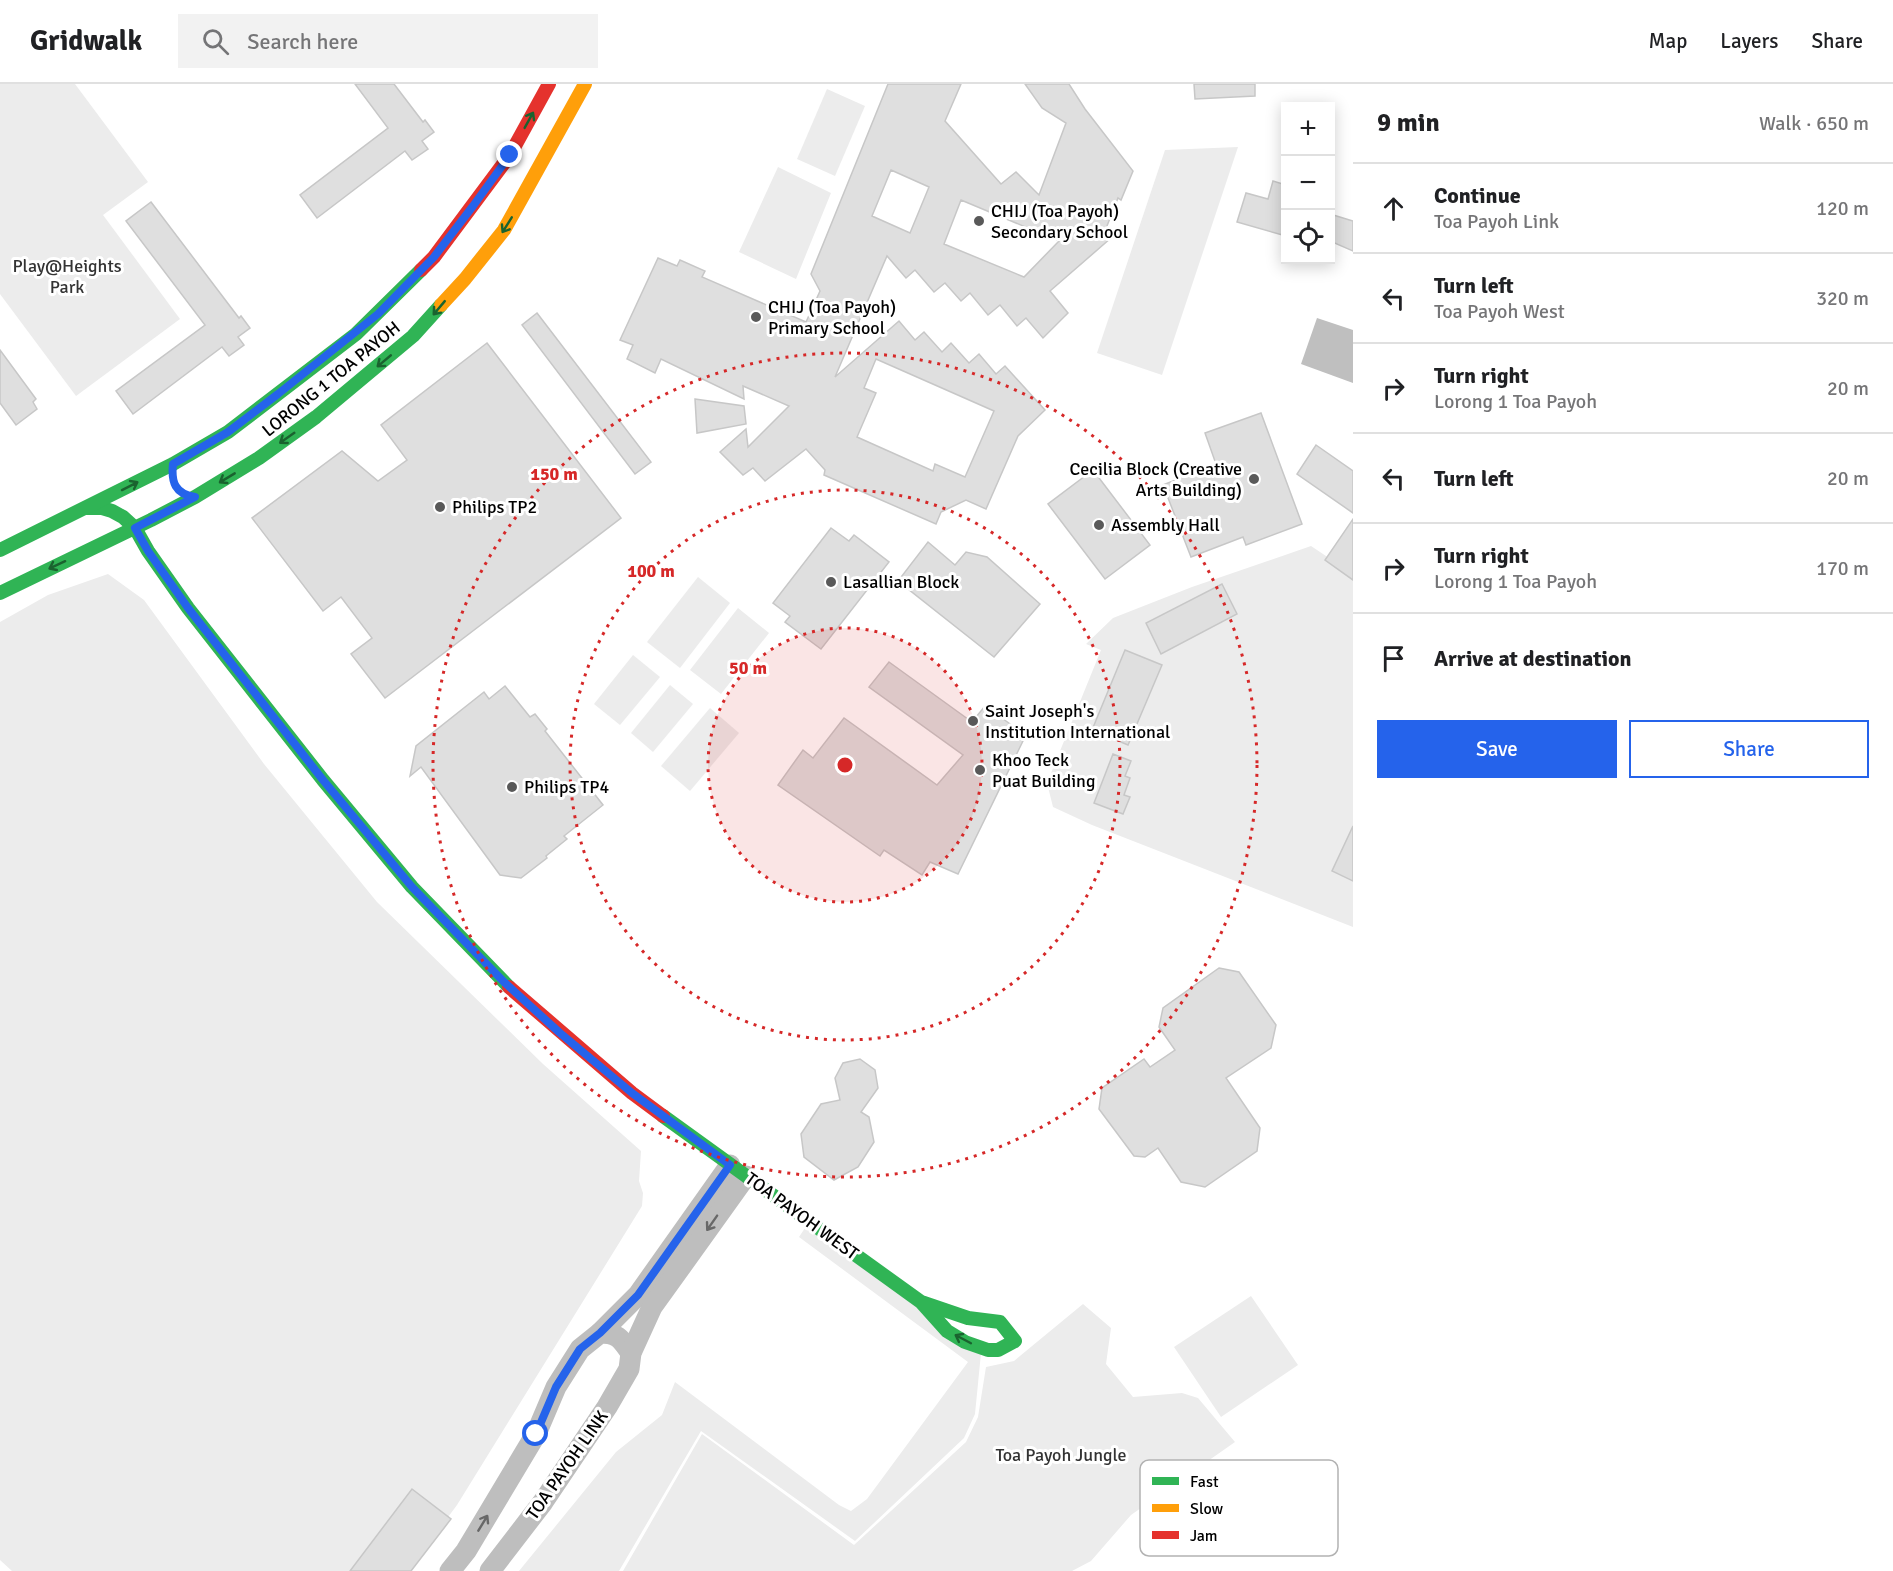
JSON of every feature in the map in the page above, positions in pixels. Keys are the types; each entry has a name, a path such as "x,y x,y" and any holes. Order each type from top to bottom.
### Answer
{"main road":[{"name":"LORONG 1 TOA PAYOH","path":"0,550 86,507 172,471 228,432 356,334 434,257 510,155 549,84"},
{"name":"LORONG 1 TOA PAYOH","path":"0,592 195,497 259,458 311,421 413,336 465,279 504,230 585,84"},
{"path":"180,490 188,496 195,497"},
{"name":"TOA PAYOH WEST","path":"86,507 112,511 135,528 148,551 188,608 323,780 412,887 504,982 560,1033 632,1093 921,1302 947,1330 964,1342 988,1350 998,1350 1015,1341 1000,1322 968,1318 921,1302"}],"street":[{"path":"110,540 134,543 148,551"},
{"path":"450,1571 466,1551 536,1434 556,1387 580,1349 600,1333 638,1295 738,1170"},
{"name":"TOA PAYOH LINK","path":"490,1571 543,1502 607,1407 629,1369 631,1353 652,1307 738,1170"},
{"path":"600,1333 610,1333 619,1337 631,1353"}],"green space":[{"name":"Play@Heights Park","path":"0,84 75,84 148,182 103,215 180,319 76,396 0,294"},
{"path":"827,89 865,106 835,176 797,159"},
{"path":"1238,147 1162,375 1097,353 1165,150"},
{"path":"778,167 831,193 796,279 739,252"},
{"path":"1311,546 1353,574 1353,927 1092,825 1053,807 1047,783 1101,650 1086,644 1113,618 1192,587"},
{"path":"108,574 144,600 264,764 377,902 543,1064 641,1151 639,1181 643,1193 642,1206 457,1505 408,1571 12,1571 0,1560 0,622 48,595"},
{"path":"698,577 730,603 680,668 647,642"},
{"path":"738,608 769,633 721,694 690,670"},
{"path":"633,655 660,677 620,725 594,704"},
{"path":"670,685 693,704 653,752 631,733"},
{"path":"710,708 739,733 690,791 661,766"},
{"path":"807,1225 981,1353 975,1414 964,1438 855,1541 701,1431 619,1571 519,1571 616,1452 662,1415 675,1382 839,1505 851,1511 867,1499 968,1362 799,1237"},
{"path":"1251,1296 1298,1365 1221,1417 1174,1347"},
{"name":"Toa Payoh Jungle","path":"1083,1304 1111,1328 1106,1364 1133,1397 1182,1393 1198,1398 1235,1442 1209,1460 1140,1460 1140,1509 1131,1515 1091,1561 1072,1571 623,1571 702,1434 854,1545 966,1442 978,1417 986,1367 1014,1361"}],"shaded area":[{"path":"1317,318 1353,330 1353,383 1301,364"}],"building":[{"path":"355,84 394,84 423,122 425,120 434,132 422,141 428,149 412,160 405,151 317,218 300,195 388,128"},
{"path":"888,84 961,84 945,121 1001,184 1016,172 1039,195 1066,123 1042,108 1025,84 1069,84 1085,109 1133,171 1121,200 1118,198 1105,231 1111,238 1050,291 1068,313 1043,338 1026,318 1017,326 1000,305 988,315 970,293 961,301 945,283 934,292 915,270 906,278 887,256 835,377 899,321 915,340 924,332 942,352 951,343 969,363 979,354 996,374 1005,366 1045,410 1018,436 986,509 966,500 941,512 936,524 824,475 825,470 806,449 765,481 753,468 743,475 720,452 746,429 748,447 789,406 743,386 744,399 661,359 655,373 627,359 633,345 620,340 658,258 677,266 680,260 705,271 702,277 806,322 820,291 811,274","holes":["891,170 929,187 910,233 872,216","961,200 1059,241 1024,277 944,244","876,359 994,411 965,477 935,464 933,471 857,437 876,393 864,388"]},
{"path":"1194,84 1255,84 1255,96 1195,99"},
{"path":"1273,181 1281,183 1281,235 1237,222 1246,193 1268,199"},
{"path":"151,202 239,318 241,316 250,328 238,337 244,345 229,356 222,347 133,414 116,391 205,325 126,221"},
{"path":"1335,216 1353,221 1353,251 1335,243"},
{"path":"537,313 651,462 635,474 522,325"},
{"name":"Philips TP2","path":"487,343 621,518 385,698 351,654 372,638 341,597 323,611 252,518 342,451 378,481 407,460 381,425"},
{"path":"0,350 36,399 33,402 37,409 16,425 0,403"},
{"path":"695,399 744,406 746,424 697,433"},
{"name":"Cecilia Block (Creative Arts Building)","path":"1261,413 1302,524 1246,545 1243,537 1191,557 1163,485 1216,464 1205,433"},
{"path":"1316,445 1353,471 1353,513 1297,474"},
{"name":"Assembly Hall","path":"1093,470 1150,545 1105,579 1048,504"},
{"path":"1353,519 1353,580 1325,560"},
{"name":"Lasallian Block","path":"831,528 849,541 854,535 889,562 821,649 785,622 790,616 773,603"},
{"path":"928,542 955,565 966,552 987,557 1040,604 994,657 898,581"},
{"path":"1222,584 1237,614 1161,654 1146,623"},
{"path":"1125,650 1162,665 1128,745 1092,730"},
{"name":"Khoo Teck Puat Building","path":"889,662 972,722 985,706 1017,729 1011,736 1023,741 958,874 930,862 922,875 884,850 880,856 778,785 803,750 813,758 844,718 937,785 963,755 869,687"},
{"name":"Philips TP4","path":"505,686 530,717 535,714 547,729 545,731 603,805 564,836 567,839 521,878 500,875 421,767 410,776 416,746 484,692 489,699"},
{"path":"1113,754 1131,761 1125,776 1130,778 1124,795 1130,797 1123,814 1094,803"},
{"path":"1353,826 1353,881 1332,871"},
{"path":"1219,968 1239,972 1276,1025 1271,1048 1226,1078 1260,1128 1257,1151 1205,1187 1181,1182 1158,1148 1145,1157 1134,1156 1099,1109 1102,1088 1144,1059 1150,1067 1175,1050 1159,1027 1163,1008"},
{"path":"860,1059 875,1070 878,1088 861,1112 869,1117 874,1142 858,1167 834,1180 804,1157 801,1134 821,1104 840,1100 835,1078 843,1063"},
{"path":"412,1489 451,1519 411,1571 350,1571"}],"traffic: fast":[{"path":"0,550 173,464 228,432 356,334 421,270"},
{"path":"0,593 151,520 195,497 259,458 316,417 413,336 441,305"},
{"path":"86,508 102,508 112,511 135,528 148,551 188,608 323,780 412,887 509,987"},
{"path":"663,1116 921,1302 947,1331 965,1342 988,1350 998,1350 1015,1341 1000,1322 968,1318 921,1302"}],"traffic: slow":[{"path":"441,305 504,230 585,84"}],"traffic: jam":[{"path":"421,270 434,257 510,155 549,84"},
{"path":"509,987 632,1093 663,1116"}],"place":[{"name":"CHIJ (Toa Payoh) Secondary School","path":"979,221"},
{"name":"CHIJ (Toa Payoh) Primary School","path":"756,317"},
{"name":"Cecilia Block (Creative Arts Building)","path":"1254,479"},
{"name":"Philips TP2","path":"440,507"},
{"name":"Assembly Hall","path":"1099,525"},
{"name":"Lasallian Block","path":"831,582"},
{"name":"Saint Joseph's Institution International","path":"973,721"},
{"name":"Khoo Teck Puat Building","path":"980,770"},
{"name":"Philips TP4","path":"512,787"}],"route":[{"path":"510,155 434,257 378,314 356,334 228,432 173,464 172,478 175,487 188,496 195,497 135,528 148,551 188,608 323,780 412,887 477,956 560,1033 632,1093 730,1165 638,1295 600,1333 580,1349 556,1387 536,1434"}]}
